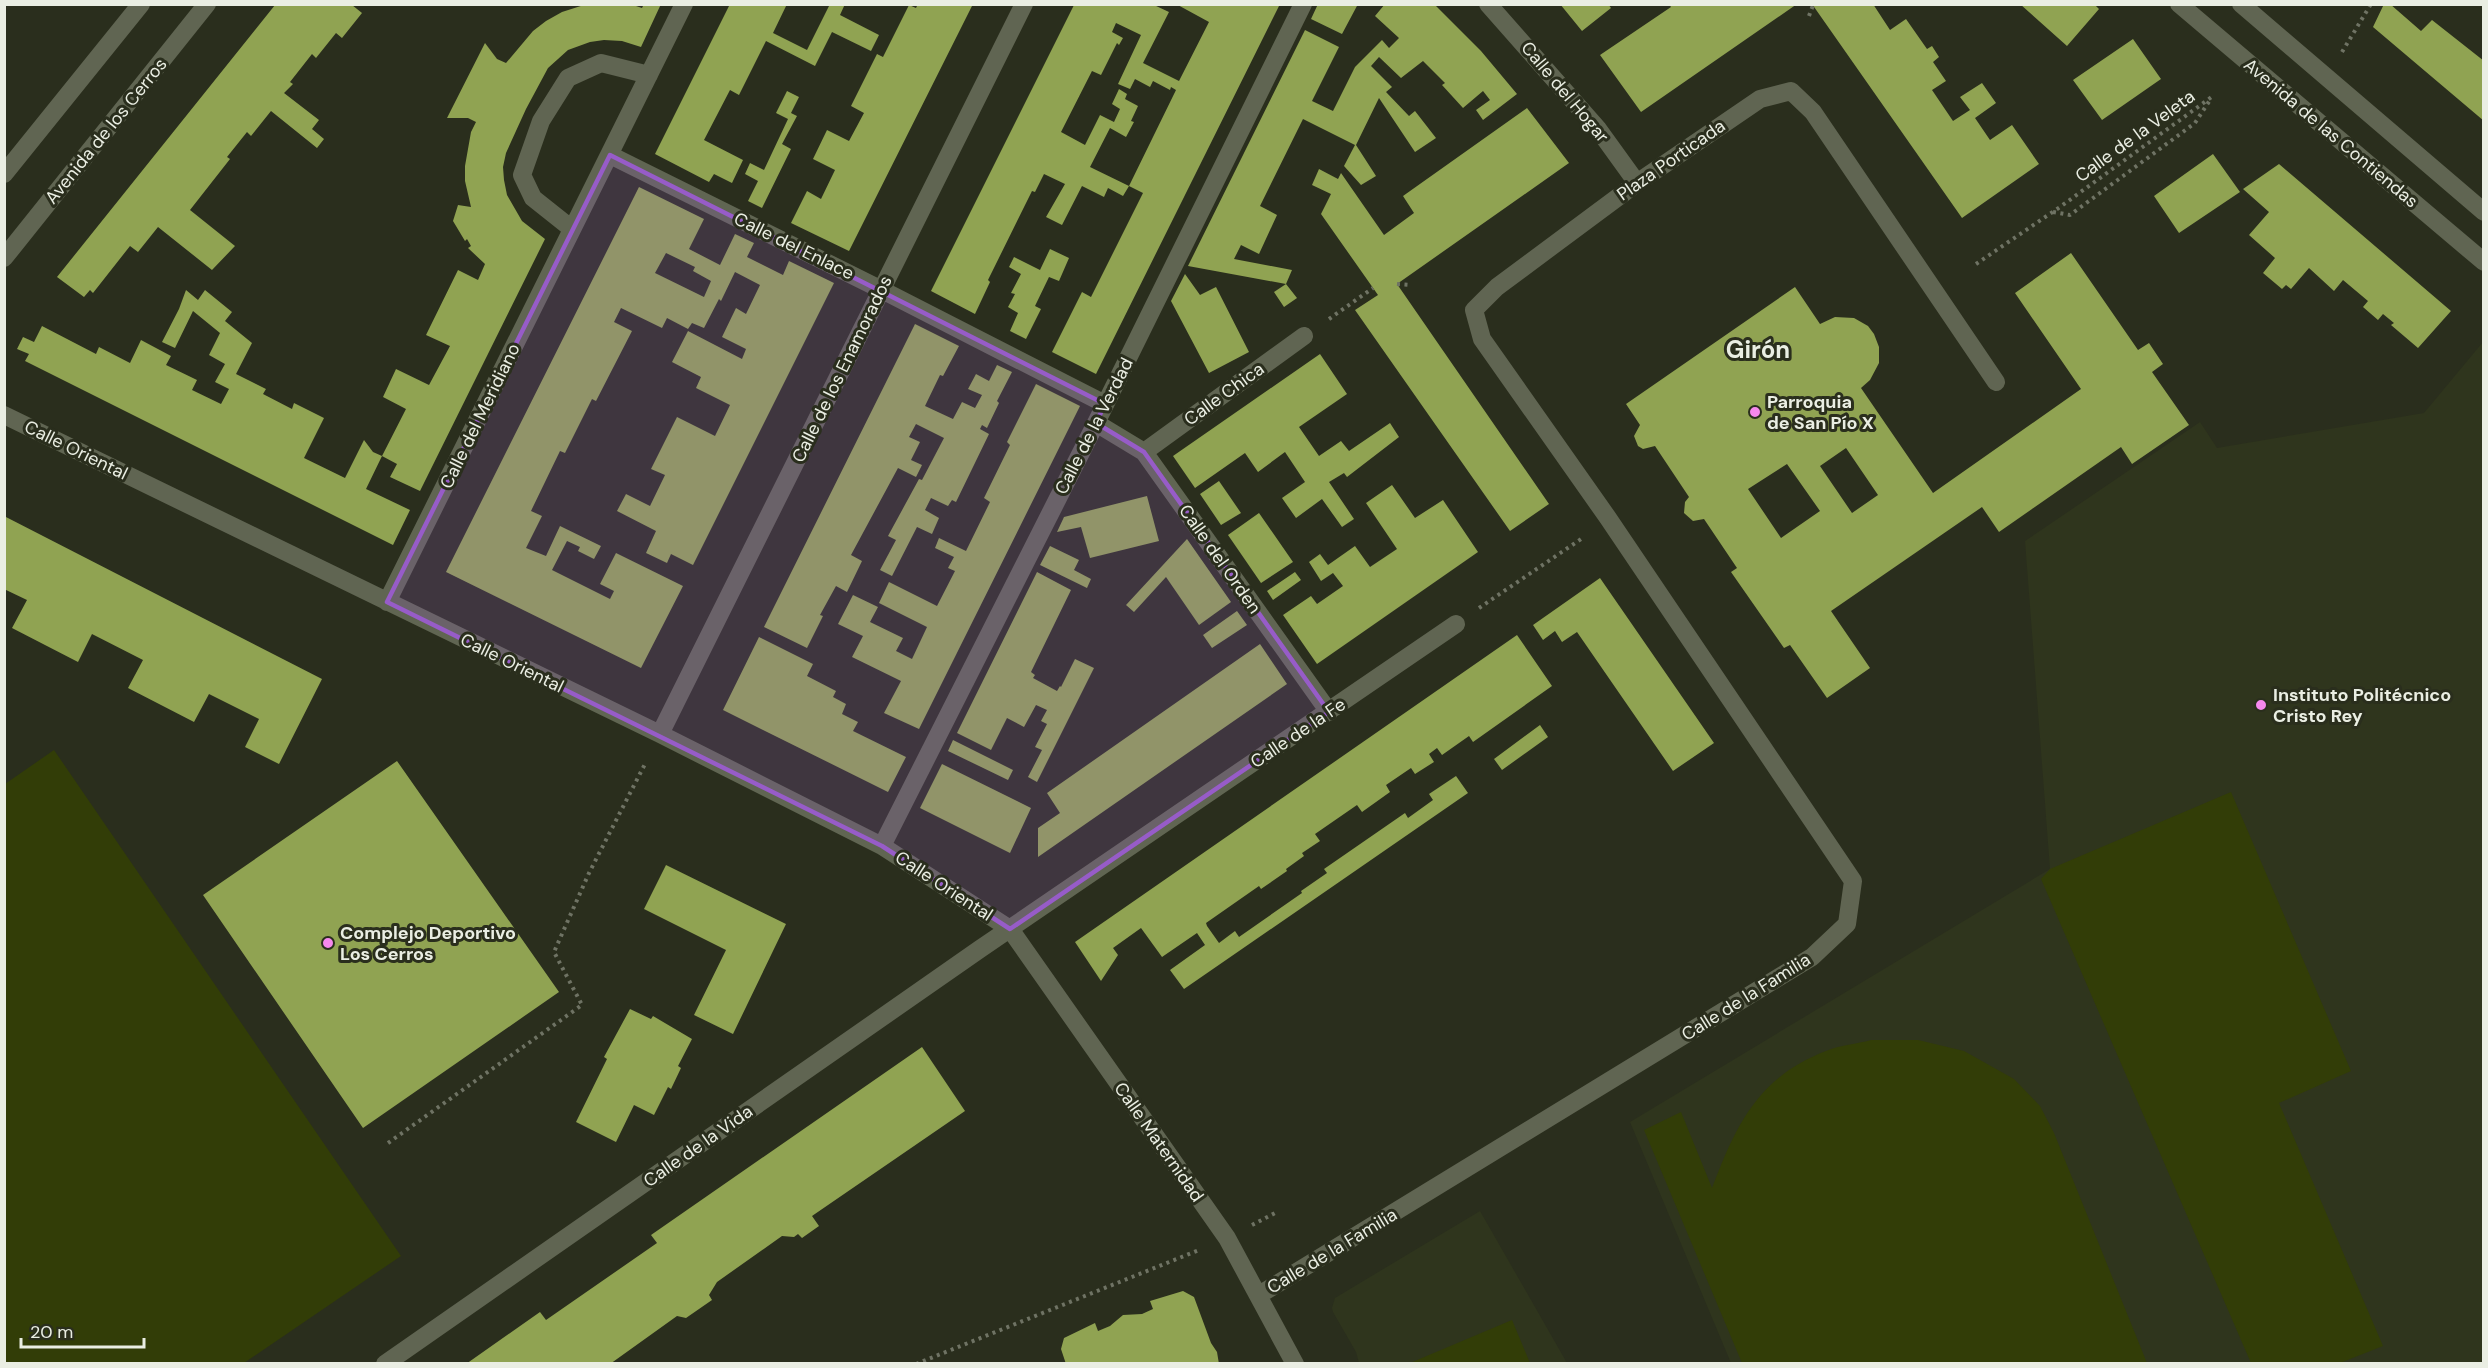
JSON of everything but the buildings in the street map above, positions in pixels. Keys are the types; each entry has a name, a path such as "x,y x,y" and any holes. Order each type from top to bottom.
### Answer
{"street":[{"path":"4,174 141,4"},
{"name":"Avenida de los Cerros","path":"4,258 207,4"},
{"name":"Calle del Meridiano","path":"387,602 684,4"},
{"name":"Calle de los Enamorados","path":"660,734 1024,4"},
{"name":"Calle de la Verdad","path":"882,846 1096,423 1303,4"},
{"name":"Calle del Hogar","path":"1488,4 1598,129 1636,183"},
{"name":"Avenida de las Contiendas","path":"2179,4 2484,262"},
{"name":"Avenida de las Contiendas","path":"2241,4 2484,212"},
{"path":"572,229 533,198 522,175 541,121 568,78 601,63 649,75"},
{"name":"Plaza Porticada","path":"1608,518 1482,339 1474,310 1497,287 1636,183 1760,99 1791,91 1813,112 1996,382"},
{"name":"Calle del Enlace","path":"610,155 1105,404"},
{"name":"Calle Chica","path":"1144,452 1304,336"},
{"name":"Calle Oriental","path":"4,415 660,734 882,846 1010,928"},
{"name":"Calle del Orden","path":"1096,423 1144,452 1329,712"},
{"name":"Calle de la Familia","path":"1259,1295 1812,957 1847,924 1853,881 1608,518"},
{"name":"Calle de la Fe","path":"1010,928 1456,624"},
{"name":"Calle Maternidad","path":"1010,928 1227,1239 1295,1364"},
{"name":"Calle de la Vida","path":"385,1364 1010,928"}],"path":[{"path":"2338,57 2371,4"},
{"path":"1809,16 1813,5"},
{"name":"Calle de la Veleta","path":"1976,264 2052,212 2060,207 2213,96 2195,123 2070,215 2052,212"},
{"path":"1397,284 1411,285"},
{"path":"1304,336 1373,288"},
{"path":"1456,624 1585,536"},
{"path":"387,1143 582,1005 554,952 589,873 660,734"},
{"path":"916,1364 1227,1239 1277,1212"}],"highlighted area":[{"path":"610,155 1105,404 1096,423 1144,452 1329,712 1010,929 882,846 387,602"}],"shaded area":[{"name":"Instituto Politécnico Cristo Rey","path":"2483,342 2483,1363 1731,1363 1630,1122 2050,869 2025,541 2200,422 2217,448 2424,413"},
{"path":"1480,1211 1567,1363 1359,1363 1356,1352 1333,1312 1335,1298"}],"green space":[{"path":"54,750 401,1256 244,1363 5,1363 5,784"},
{"path":"2231,792 2351,1071 2279,1103 2383,1346 2340,1363 2251,1363 2041,879 2050,869"},
{"path":"1871,1040 1918,1040 1964,1051 2014,1079 2040,1106 2054,1133 2147,1363 1742,1363 1644,1130 1681,1112 1712,1188 1730,1144 1752,1106 1766,1089 1803,1062 1831,1049"},
{"path":"1512,1320 1530,1363 1410,1363"}],"place":[{"name":"Parroquia de San Pío X","path":"1755,412"},
{"name":"Instituto Politécnico Cristo Rey","path":"2261,705"},
{"name":"Complejo Deportivo Los Cerros","path":"328,943"}],"district":[{"name":"Girón","path":"1758,349"}]}
